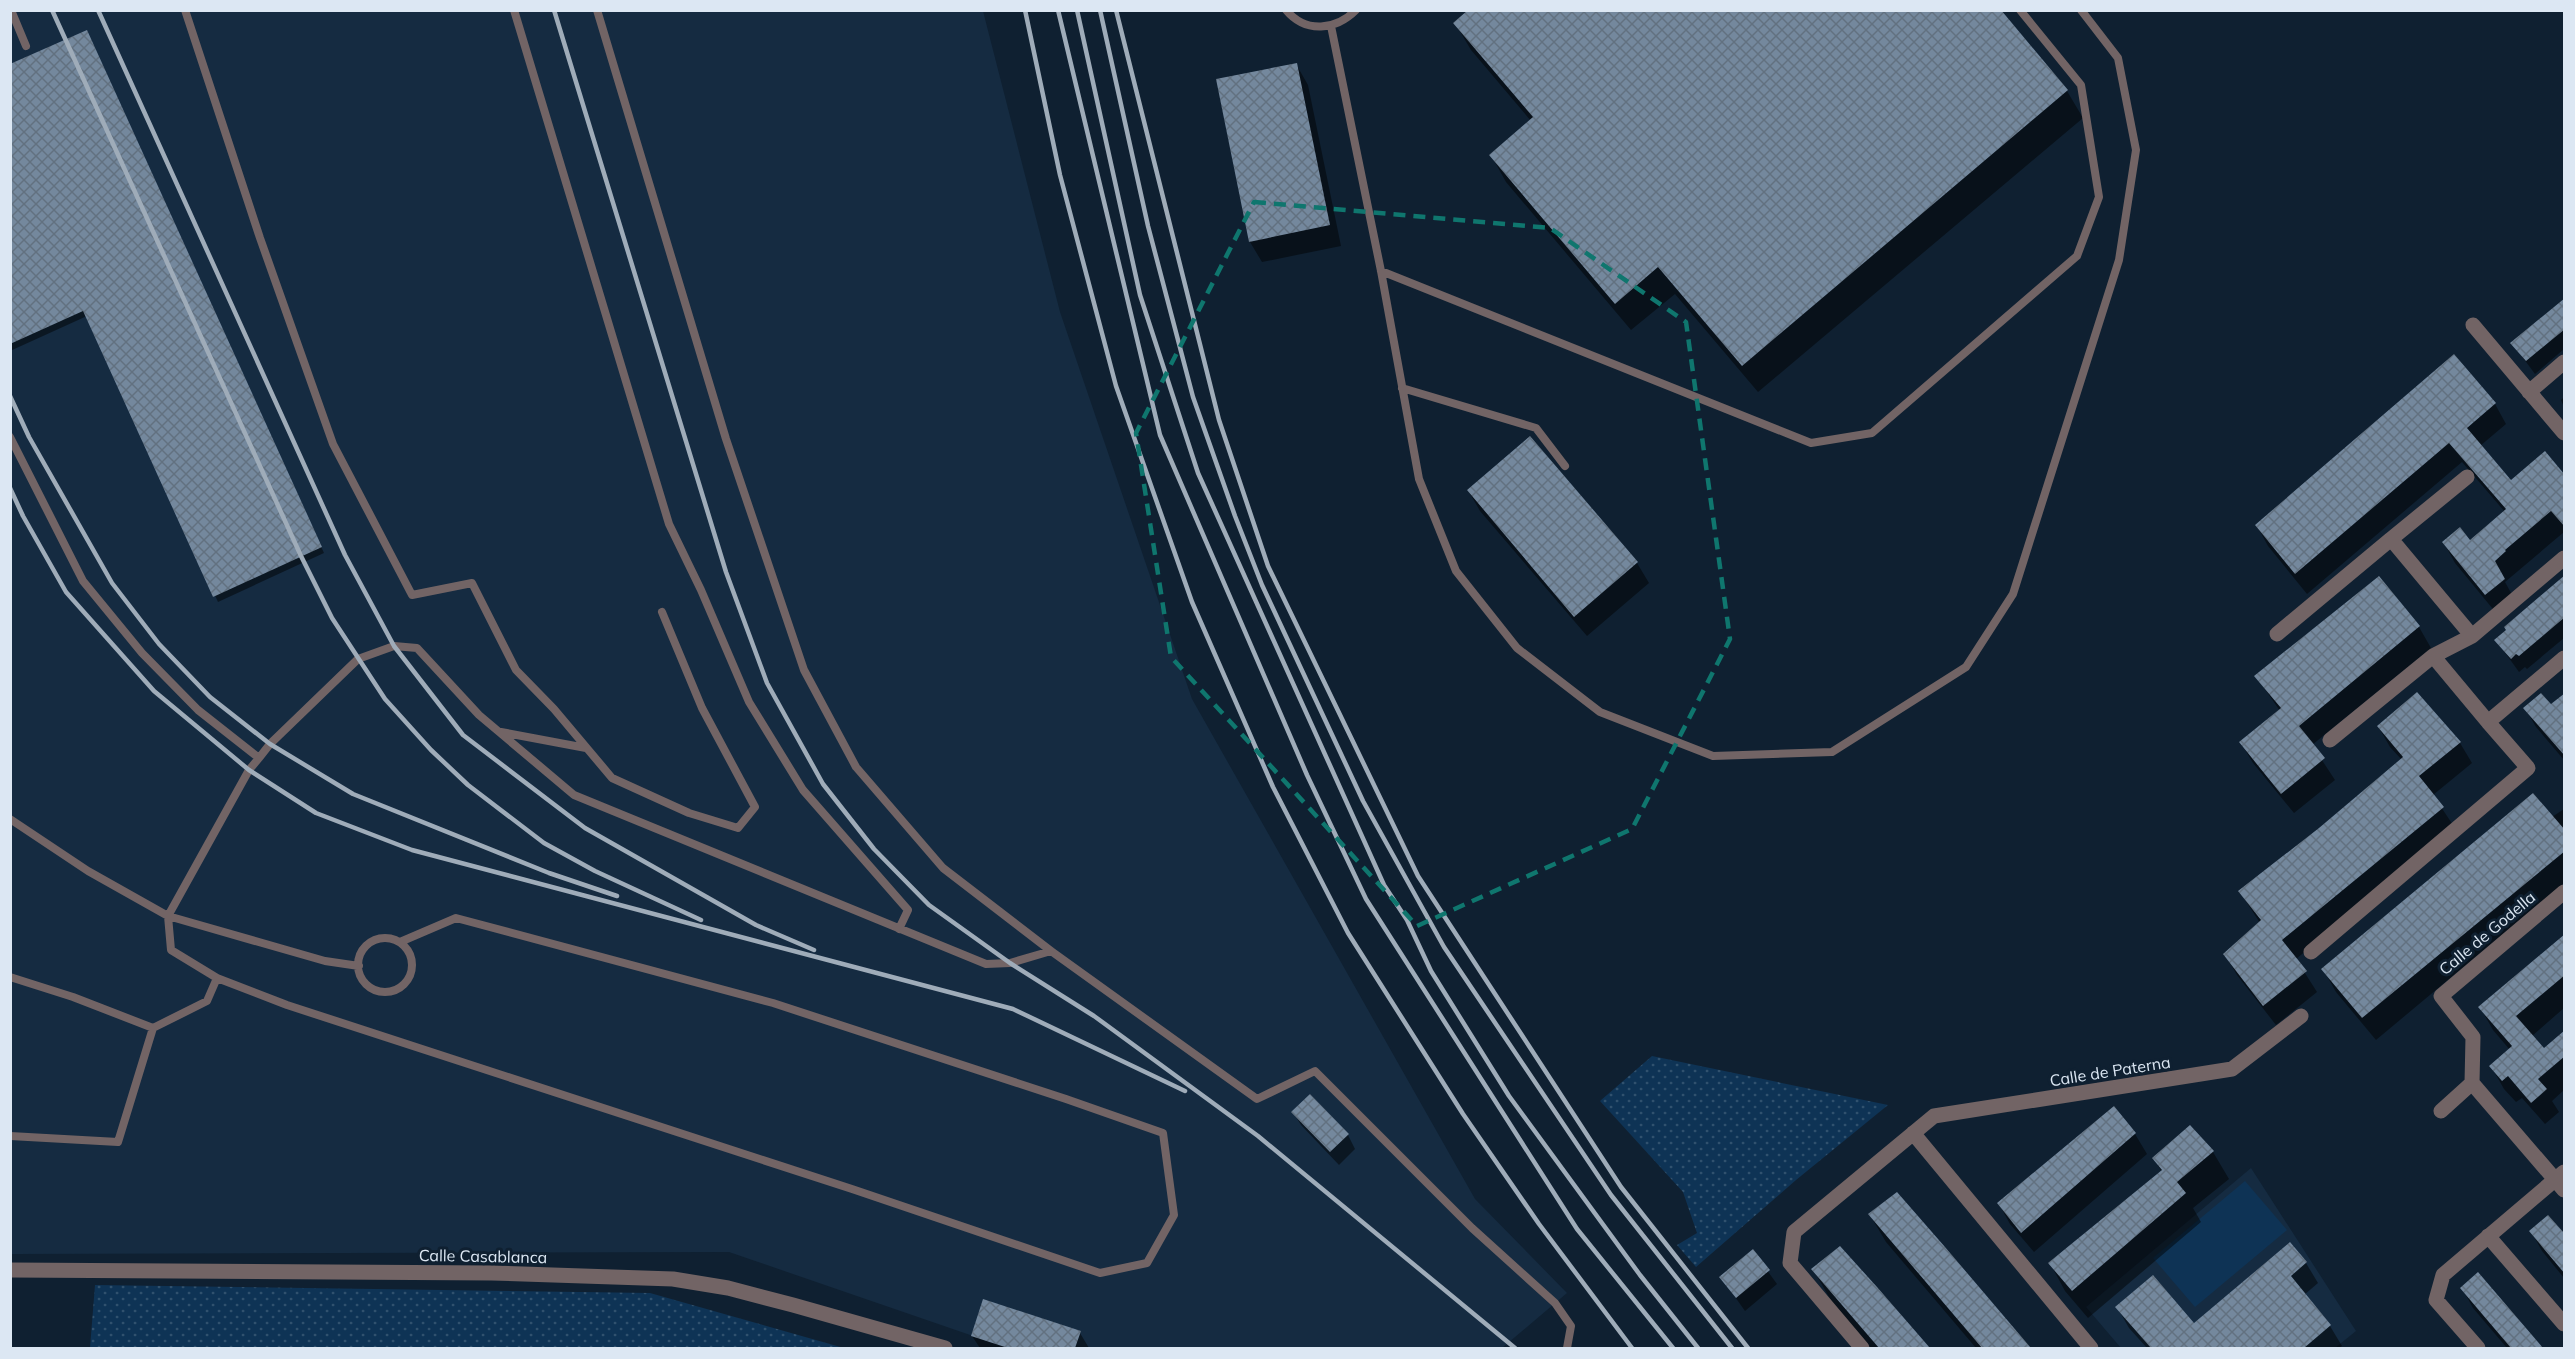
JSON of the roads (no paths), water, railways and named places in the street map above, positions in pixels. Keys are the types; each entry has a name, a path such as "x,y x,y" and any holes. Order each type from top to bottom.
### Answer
{"street":[{"path":"2473,325 2565,434"},
{"path":"2529,392 2565,362"},
{"path":"2277,634 2467,477"},
{"path":"2391,539 2472,636"},
{"path":"2330,740 2433,656 2472,636 2565,558"},
{"path":"2311,952 2528,768 2433,656"},
{"path":"2488,722 2565,658"},
{"name":"Calle de Godella","path":"2472,1083 2473,1036 2441,996 2565,892"},
{"name":"Calle de Paterna","path":"1862,1348 1790,1263 1794,1232 1934,1116 2232,1069 2301,1016"},
{"path":"2441,1111 2472,1083 2562,1180 2488,1236 2443,1275 2436,1300 2478,1348"},
{"path":"1913,1133 2091,1348"},
{"path":"2488,1236 2565,1324"},
{"name":"Calle Casablanca","path":"10,1270 492,1273 673,1279 728,1288 945,1348"}],"lane":[{"path":"11,10 26,46"},
{"path":"185,10 260,238 333,444 412,595 472,583 516,669 554,708 612,778 689,813 738,828 755,807 702,708 662,612"},
{"path":"514,10 669,524 702,591 749,702 803,790 908,910 899,929"},
{"path":"597,10 726,438 804,670 856,767 942,868 1050,951 1257,1099 1316,1071 1473,1228 1555,1303 1571,1326 1567,1348"},
{"path":"1286,10 1301,23 1316,27 1331,26 1344,21 1356,10"},
{"path":"1380,271 1811,443 1872,433 2077,256 2099,197 2081,84 2020,10"},
{"path":"1331,26 1419,479 1456,571 1517,648 1600,712 1713,756 1832,752 1966,667 2013,594 2119,260 2136,150 2118,58 2081,10"},
{"path":"1402,388 1536,428 1565,466"},
{"path":"10,437 84,581 142,653 198,710 259,758"},
{"path":"400,942 456,918 773,1003 1077,1102 1163,1133 1174,1215 1147,1263 1100,1273 852,1189 287,1005 217,978 171,950 168,916 249,770 270,744 358,659 394,646 417,648 479,715 574,795 986,964 1010,963 1050,951"},
{"path":"498,731 586,748"},
{"path":"10,819 88,872 168,916 325,961 359,966"},
{"path":"395,938 400,942 411,952 412,974 398,990 376,992 359,978 358,955 373,939 395,938"},
{"path":"10,977 74,997 153,1028"},
{"path":"10,1136 118,1142 153,1028 207,1001 217,978"}],"railway":[{"path":"52,10 301,556 332,618 385,699 431,750 468,785 544,843 595,871 701,920"},
{"path":"98,10 345,555 394,646 463,735 585,828 756,925 814,950"},
{"path":"554,10 726,572 767,683 823,784 874,849 929,905 1010,963 1094,1016 1258,1136 1515,1348"},
{"path":"1025,10 1060,175 1116,386 1192,602 1273,787 1348,933 1463,1114 1539,1224 1632,1348"},
{"path":"1058,10 1160,435 1307,775 1366,899 1577,1229 1673,1348"},
{"path":"1077,10 1140,295 1198,473 1384,885 1407,920 1431,971 1509,1096 1640,1275 1698,1348"},
{"path":"1100,10 1148,226 1193,397 1262,585 1363,801 1444,947 1611,1195 1732,1348"},
{"path":"1116,10 1219,420 1268,566 1418,876 1621,1187 1748,1348"},
{"path":"10,396 29,437 112,583 159,644 210,697 270,744 353,794 549,873 617,896"},
{"path":"10,488 23,516 66,592 154,691 249,770 316,813 412,850 1013,1009 1185,1091"}]}
